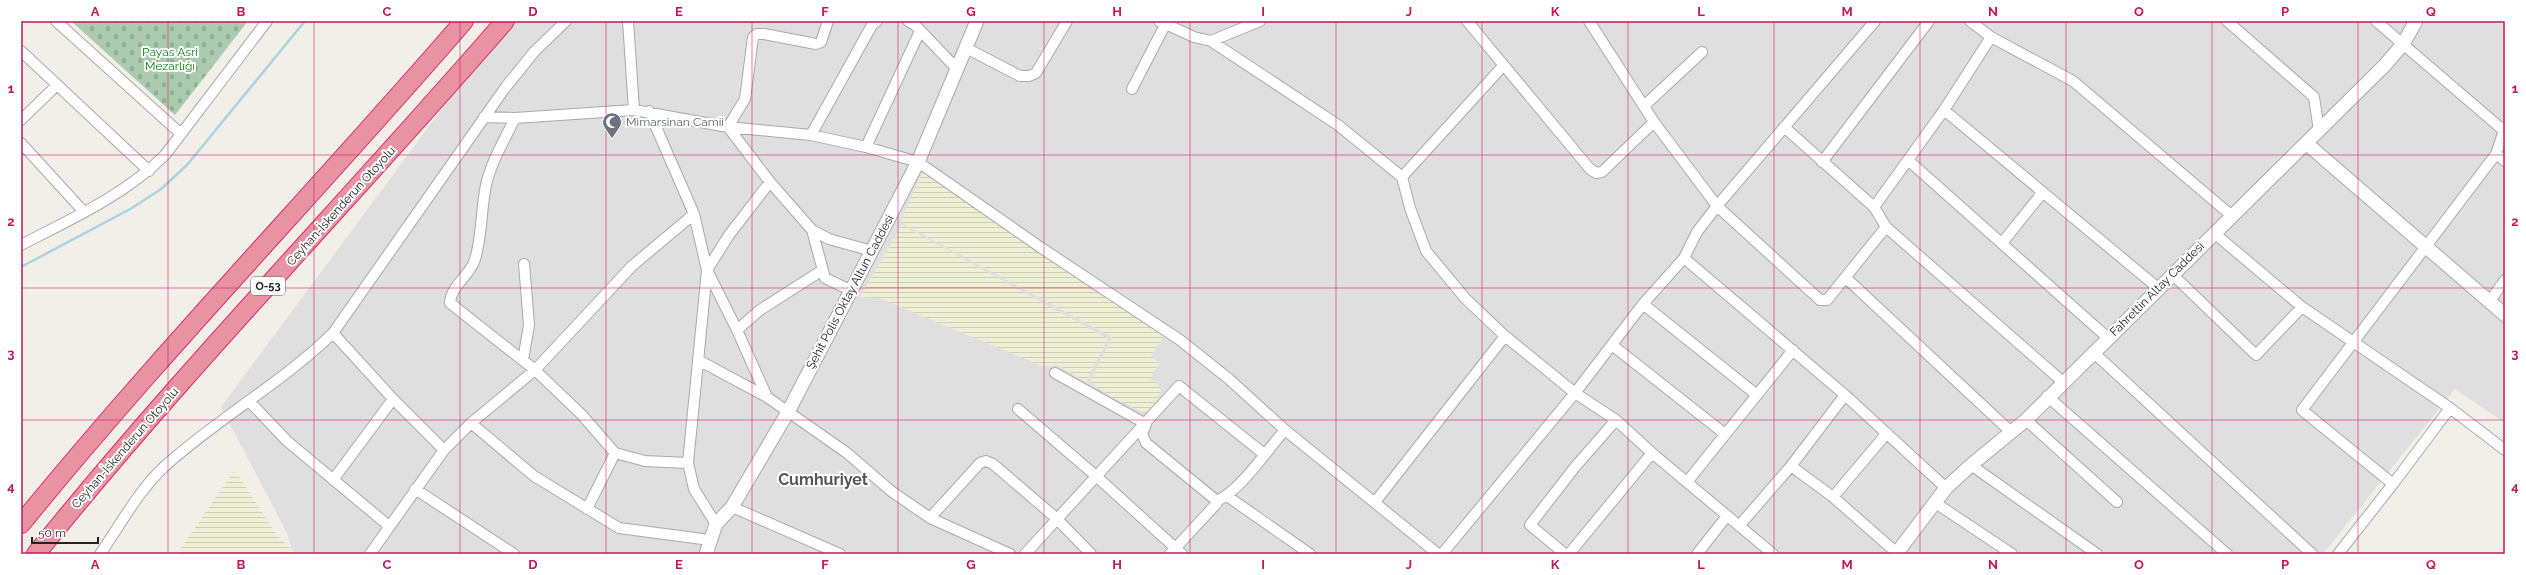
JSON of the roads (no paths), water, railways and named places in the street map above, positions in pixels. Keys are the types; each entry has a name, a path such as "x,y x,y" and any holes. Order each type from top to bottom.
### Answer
{"highway":[{"name":"O-53","path":"21,524 205,310 464,21"},
{"name":"Ceyhan-İskenderun Otoyolu","path":"36,554 88,490 223,336 430,107 505,21"}],"street":[{"path":"56,21 180,134"},
{"path":"21,245 84,212 150,171 165,155 267,21"},
{"path":"100,554 134,501 155,476 216,423 249,401 334,333 484,117 534,52 566,21"},
{"path":"628,21 634,110"},
{"path":"728,127 745,99 753,37 756,34 764,34 816,44 821,42 828,21"},
{"path":"811,135 872,25 877,21"},
{"path":"908,21 920,31 957,69"},
{"name":"Şehit Polis Oktay Altun Caddesi","path":"706,554 716,524 732,507 788,412 850,290 918,162 977,21"},
{"path":"966,48 1020,76 1029,76 1036,73 1067,21"},
{"path":"1211,40 1260,21"},
{"path":"1467,21 1558,132 1590,169 1596,173 1602,172 1654,122"},
{"path":"1589,21 1654,122 1717,206 1820,300 1827,300 1886,227"},
{"path":"1442,554 1575,393 1643,304 1684,258 1697,232 1717,206 1875,21"},
{"path":"1822,162 1929,21"},
{"path":"1970,21 1991,37 2073,81 2232,216"},
{"path":"2227,21 2314,97 2319,131"},
{"path":"2376,21 2504,129 2501,146 2496,154 2351,342 2302,410 2393,484"},
{"name":"Fahrettin Altay Caddesi","path":"1897,554 1934,502 1946,488 1970,465 2026,420 2048,396 2319,131 2385,65 2403,44 2416,21"},
{"path":"1132,89 1162,23 1211,40 1338,126 1402,177 1410,208 1426,251 1465,298 1505,336 1575,393 1616,420 1652,453 1774,554"},
{"path":"866,147 920,31"},
{"path":"1874,207 1944,110 1991,37"},
{"path":"21,51 150,171"},
{"path":"1644,106 1702,52"},
{"path":"1402,177 1503,66"},
{"path":"21,120 57,85"},
{"path":"484,117 515,118 634,110 728,127 811,135 866,147 918,162 1040,247 1180,340 1230,379 1285,430 1438,554"},
{"path":"1944,110 2158,288"},
{"path":"649,112 694,214 707,270 737,330 766,397"},
{"path":"515,118 491,167 486,185 475,260 470,272 454,290 450,303 523,360 582,415 615,453 645,460 688,463"},
{"path":"728,127 770,182 812,230 829,239 872,251"},
{"path":"1784,127 1874,207 1886,227 2063,382"},
{"path":"21,143 84,212"},
{"path":"2306,143 2424,247 2505,315"},
{"path":"2496,154 2505,161"},
{"path":"1908,160 2108,338"},
{"path":"716,524 694,489 688,463 707,270 729,235 770,182"},
{"path":"2002,243 2042,192"},
{"path":"370,554 444,450 471,424 534,370 632,266 694,214"},
{"path":"812,230 821,271 825,278 850,290"},
{"path":"2214,233 2302,307 2351,342 2450,408 2505,450"},
{"path":"1684,258 1845,395 1946,488"},
{"path":"523,360 529,325 524,264"},
{"path":"737,330 766,306 821,271"},
{"path":"2172,274 2256,355 2302,307"},
{"path":"1846,278 2012,432"},
{"path":"2489,302 2505,280"},
{"path":"1643,304 1757,395"},
{"path":"334,333 393,399 444,450"},
{"path":"1375,502 1505,336"},
{"path":"1612,346 1725,434"},
{"path":"1687,482 1793,350"},
{"path":"2093,352 2312,554"},
{"path":"698,360 766,397 847,453 891,491 930,518 1010,554"},
{"path":"1055,373 1146,424"},
{"path":"1025,554 1056,518 1146,424 1179,386 1183,387 1264,454"},
{"path":"1739,526 1791,466 1845,395"},
{"path":"2048,396 2227,554"},
{"path":"333,480 393,399"},
{"path":"249,401 287,441 389,526"},
{"path":"2338,554 2450,408"},
{"path":"1018,409 1096,476 1176,552 1217,503 1216,501"},
{"path":"1565,554 1530,525 1575,467 1616,420"},
{"path":"2026,420 2117,502"},
{"path":"471,424 534,476 619,528 710,540"},
{"path":"1146,424 1142,434 1146,442 1216,501"},
{"path":"1216,501 1228,496 1285,430"},
{"path":"1833,497 1887,433"},
{"path":"587,508 615,453"},
{"path":"1569,554 1652,453"},
{"path":"930,518 980,463 986,461 993,464 1056,518 1091,554"},
{"path":"1970,465 2097,554"},
{"path":"1791,466 1833,497 1897,554"},
{"path":"415,489 514,554"},
{"path":"1228,496 1310,554"},
{"path":"1934,502 2012,554"},
{"path":"732,507 840,554"},
{"path":"1697,554 1727,516"}],"waterway":[{"path":"21,267 132,208 161,189 187,165 305,21"}],"place":[{"name":"Mimarsinan Camii","path":"612,139"}],"district":[{"name":"Cumhuriyet","path":"823,479"}],"park label":[{"name":"Payas Asri Mezarlığı","path":"170,59"}]}
